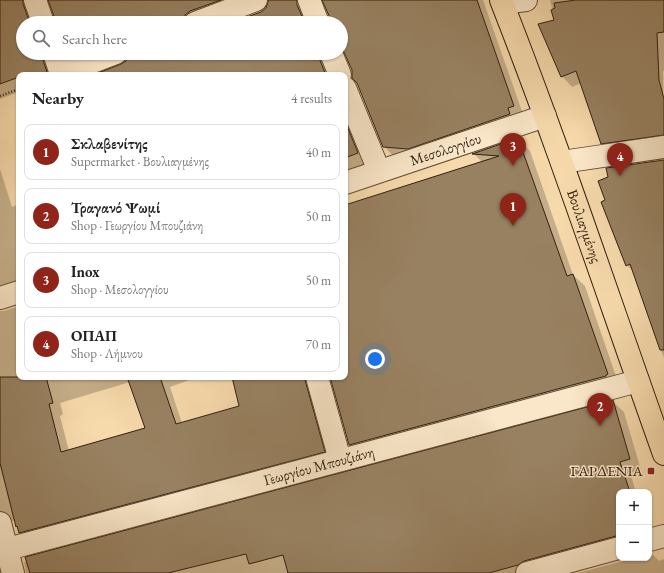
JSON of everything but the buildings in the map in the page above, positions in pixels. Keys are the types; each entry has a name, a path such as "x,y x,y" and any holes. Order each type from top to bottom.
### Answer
{"main road":[{"name":"Βουλιαγμένης","path":"502,2 562,162 664,454"}],"street":[{"path":"35,0 41,16"},
{"path":"214,16 256,0"},
{"path":"309,0 315,16"},
{"path":"502,2 526,0"},
{"path":"56,60 60,72"},
{"path":"66,72 98,60"},
{"path":"334,60 339,72"},
{"path":"348,95 379,171"},
{"name":"Μεσολογγίου","path":"348,182 545,116"},
{"path":"562,162 664,147"},
{"path":"0,298 16,293"},
{"path":"317,380 340,460"},
{"name":"Γεωργίου Μπουζιάνη","path":"3,550 638,381"},
{"path":"0,523 3,550 13,573"},
{"path":"652,539 664,536"},
{"path":"527,573 616,549"}],"path":[{"path":"0,96 16,90"}],"place":[{"name":"Inox","path":"513,166"},
{"name":"ΟΠΑΠ","path":"620,176"},
{"name":"Σκλαβενίτης","path":"513,226"},
{"name":"Τραγανό Ψωμί","path":"600,426"},
{"name":"ΓΑΡΔΕΝΙΑ","path":"651,471"}]}
